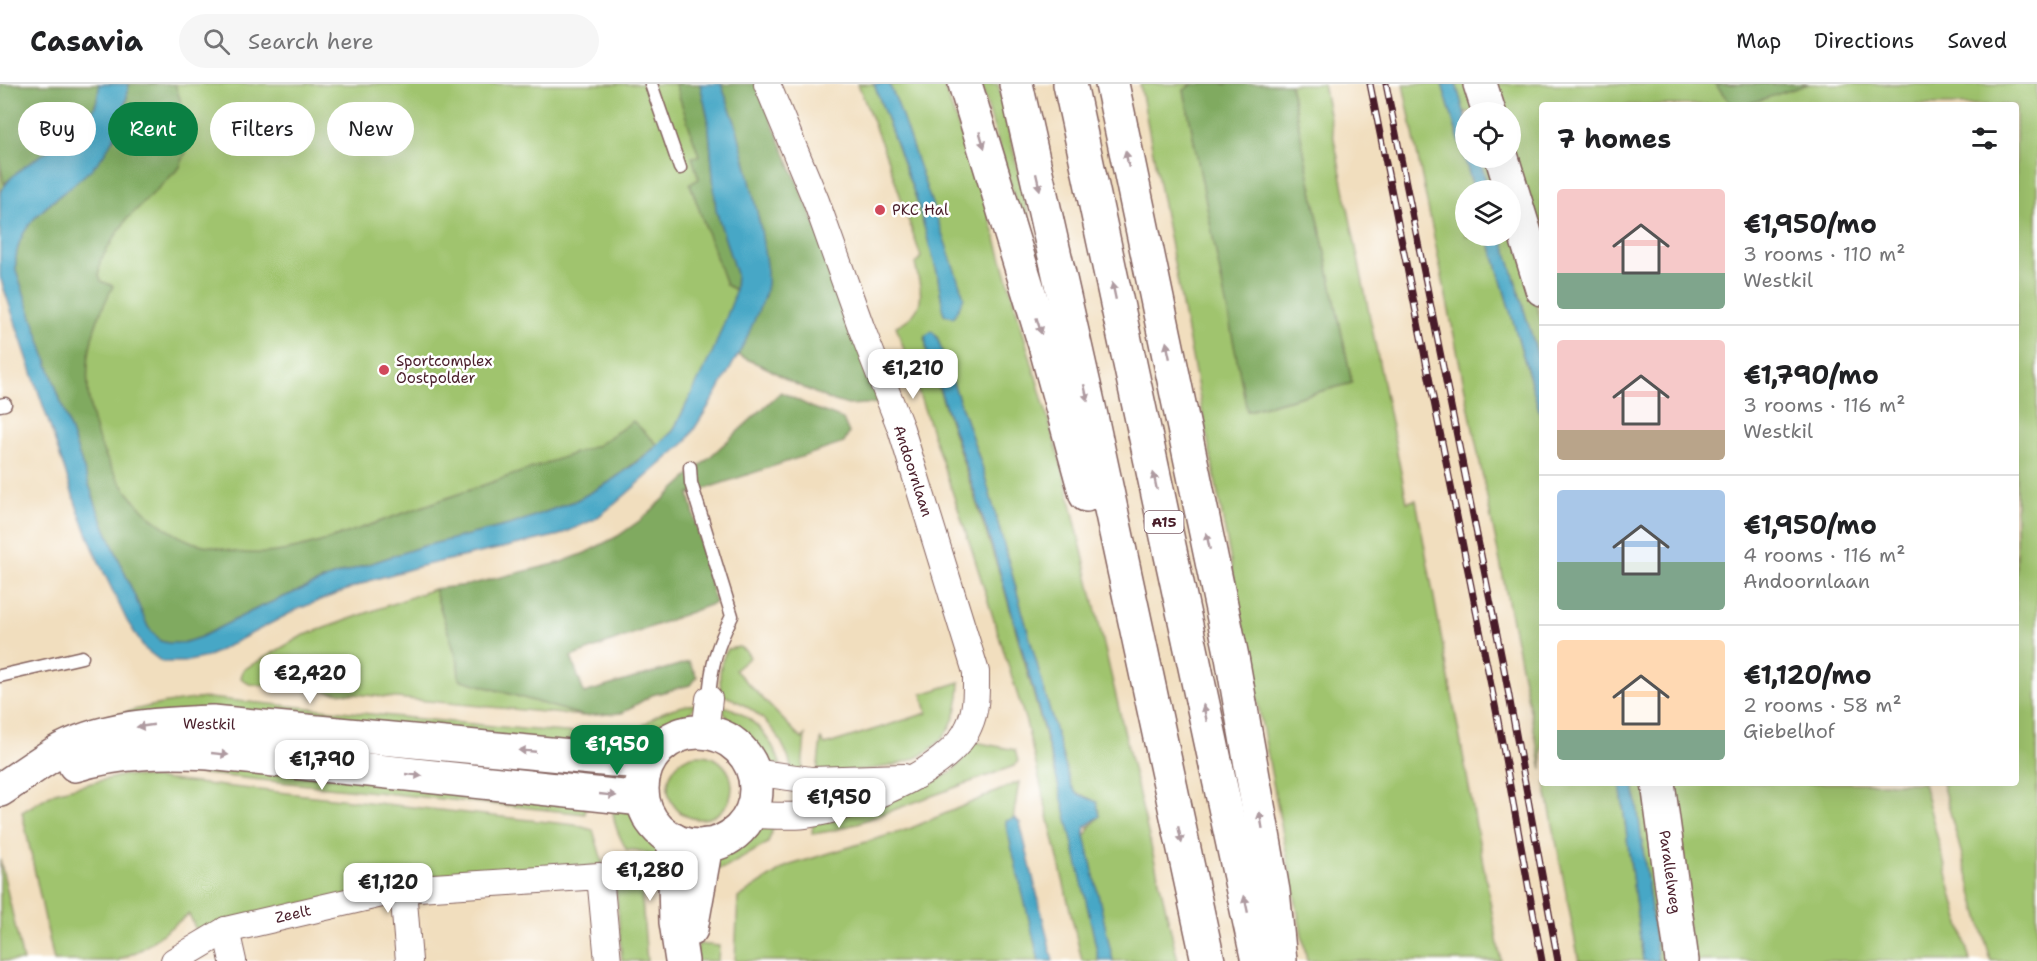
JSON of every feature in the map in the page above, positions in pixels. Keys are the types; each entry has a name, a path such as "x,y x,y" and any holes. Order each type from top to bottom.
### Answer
{"main road":[{"path":"964,84 1045,345 1083,480 1136,703 1168,778"},
{"path":"1016,84 1092,419 1208,961"},
{"name":"A15","path":"1070,84 1258,961"},
{"name":"A15","path":"1112,84 1232,657 1273,891 1280,961"},
{"path":"1480,84 1486,102"},
{"path":"1505,168 1539,279"},
{"name":"Westkil","path":"0,791 56,753 122,729 160,724 213,722 648,762"},
{"path":"705,732 722,736 746,757 753,772 756,794 749,815 736,832 727,838 706,845 684,844 663,833 653,823 642,799 642,779 648,762 666,741 678,735 705,732"},
{"name":"Westkil","path":"0,791 96,759 143,752 165,752 209,753 642,799"},
{"name":"Parallelweg","path":"1658,786 1682,961"},
{"path":"674,840 676,922 682,960"},
{"path":"682,960 693,922 706,845"}],"street":[{"name":"Andoornlaan","path":"749,815 807,815 856,803 880,794 925,771 952,750 969,728 976,695 976,672 901,429 861,327 816,201 767,84"},
{"path":"705,732 709,699"},
{"path":"753,772 811,780 914,776"},
{"name":"Zeelt","path":"174,961 226,930 403,889 600,876 608,961"},
{"path":"403,889 409,961"},
{"path":"226,930 233,961"}],"lane":[{"path":"651,84 680,168"},
{"path":"690,467 691,483 732,616 717,646 710,678 709,699"},
{"path":"0,676 81,657"}],"green space":[{"name":"Sportcomplex Oostpolder","path":"0,84 711,84 784,265 705,368 673,431 658,445 651,438 252,592 121,591 0,236"},
{"path":"0,84 99,84 96,103 18,102 18,156 43,156 4,184 0,164"},
{"path":"129,84 175,84 181,102 126,102"},
{"path":"675,84 700,84 708,118 716,210 736,274 735,290 726,285 690,184 699,179 692,157 699,156"},
{"path":"721,84 756,84 843,291 881,403 848,405 828,399 738,355 765,295 761,230 736,125"},
{"path":"858,84 874,84 916,198 937,272 944,315 954,317 897,102 889,84 943,84 985,201 1064,474 1178,961 1113,961 1085,838 1089,828 1100,816 1097,802 1075,792 1070,783 982,466 937,337 925,336 927,352 1003,584 1074,841 1099,961 1082,961 1026,722 971,547 896,326 913,314 918,307 921,292 915,264 921,257 889,163"},
{"path":"981,84 998,84 1045,287 1041,288"},
{"path":"1140,84 1193,84 1184,90 1248,411 1352,383 1290,84 1323,84 1407,502 1416,500 1501,961 1307,961"},
{"path":"1193,84 1290,84 1352,383 1247,411 1184,90"},
{"path":"1403,84 1442,84 1455,127 1455,168 1467,168 1471,180 1455,180 1455,246 1491,246 1539,410 1539,754"},
{"path":"1456,84 1470,84 1475,102 1461,102"},
{"path":"1492,84 2037,84 2037,961 1991,961 1943,786 2019,786 2019,102 1539,102 1539,241 1517,168 1521,168 1521,102 1498,102"},
{"path":"1715,84 1809,84 1754,102 1730,102"},
{"path":"107,148 108,156 184,156 180,167 127,219 100,261 101,281 113,286 95,328 89,355 88,383 91,411 98,439 110,465 126,490 145,511 167,529 192,542 236,552 267,553 287,550 327,540 598,445 633,421 658,445 608,483 575,501 513,524 420,547 333,576 258,608 201,637 183,643 160,641 148,627 98,511 16,270 17,246 26,228"},
{"path":"1481,168 1494,168 1498,180 1485,180"},
{"path":"1505,246 1519,246 1539,314 1539,360"},
{"path":"781,392 843,419 849,433 844,443 689,494 715,603 571,657 584,693 689,662 697,677 690,685 652,695 622,713 584,716 459,679 458,662 434,589 468,585 559,563 618,536 642,519"},
{"path":"434,589 458,662 459,679 584,716 249,684 241,678 243,670 302,636"},
{"path":"739,647 750,657 735,670 802,739 805,735 802,771 792,770 783,745 759,715 723,695 720,678 723,659 728,649"},
{"path":"960,682 956,711 947,733 932,748 913,759 891,766 817,773 821,739 825,745 927,713 922,694"},
{"path":"208,698 594,734 592,749 92,723 149,706"},
{"path":"696,704 680,721 638,746 622,750 637,731 653,718 663,712"},
{"path":"720,705 741,713 758,727 772,745 781,766 763,761 732,727"},
{"path":"975,742 1015,750 1018,761 1014,766 852,825 812,834 813,823 909,792 952,772"},
{"path":"694,755 706,755 723,764 730,775 732,787 730,799 723,810 706,819 694,819 682,814 673,805 668,793 668,781 673,769 682,760"},
{"path":"134,759 587,800 585,814 138,767"},
{"path":"124,775 575,825 593,830 603,864 198,935 189,914 142,949 117,961 54,961 22,812 55,792"},
{"path":"1019,782 1012,826 1039,961 735,961 738,898 787,866 909,829"},
{"path":"817,786 857,789 815,805"},
{"path":"1546,786 1620,786 1643,961 1579,961"},
{"path":"1634,786 1647,786 1671,961 1658,961"},
{"path":"1668,786 1924,786 1970,961 1693,961"},
{"path":"613,803 638,815 659,844 662,863 642,851 627,850 616,828"},
{"path":"775,823 768,843 725,868 709,870 719,852 752,830"},
{"path":"0,859 23,961 0,961"},
{"path":"628,869 640,875 647,961 622,961 615,876"},
{"path":"698,944 719,946 718,961 696,961"}],"water":[{"path":"99,84 129,84 126,102 108,102 108,147 105,152 87,174 44,208 32,221 17,251 16,270 98,511 148,627 160,641 183,643 201,637 258,608 333,576 420,547 513,524 575,501 608,483 647,455 673,431 713,351 735,290 736,274 716,210 708,118 700,84 721,84 736,125 761,230 767,271 765,295 745,342 686,442 595,519 560,535 421,566 372,580 298,609 207,657 184,662 162,662 145,649 127,621 98,560 78,510 0,277 0,194 10,179 40,156 96,156 96,104"},
{"path":"874,84 889,84 897,102 964,297 954,317 944,315 937,272 916,198"},
{"path":"1442,84 1456,84 1461,102 1455,102 1455,127"},
{"path":"1467,168 1482,168 1486,180 1471,180"},
{"path":"1491,246 1505,246 1539,360 1539,410"},
{"path":"932,331 937,337 982,466 1070,783 1076,793 1097,802 1100,816 1085,827 1084,831 1113,961 1099,961 1067,819 1004,586 927,352 925,336"},
{"path":"1620,786 1634,786 1658,961 1643,961"},
{"path":"1015,818 1020,823 1053,961 1039,961 1006,825 1006,821"}],"railway":[{"path":"1370,84 1497,715 1542,961"},
{"path":"1386,84 1504,669 1558,961"}],"place":[{"name":"PKC Hal","path":"880,210"},
{"name":"Sportcomplex Oostpolder","path":"384,370"}]}
